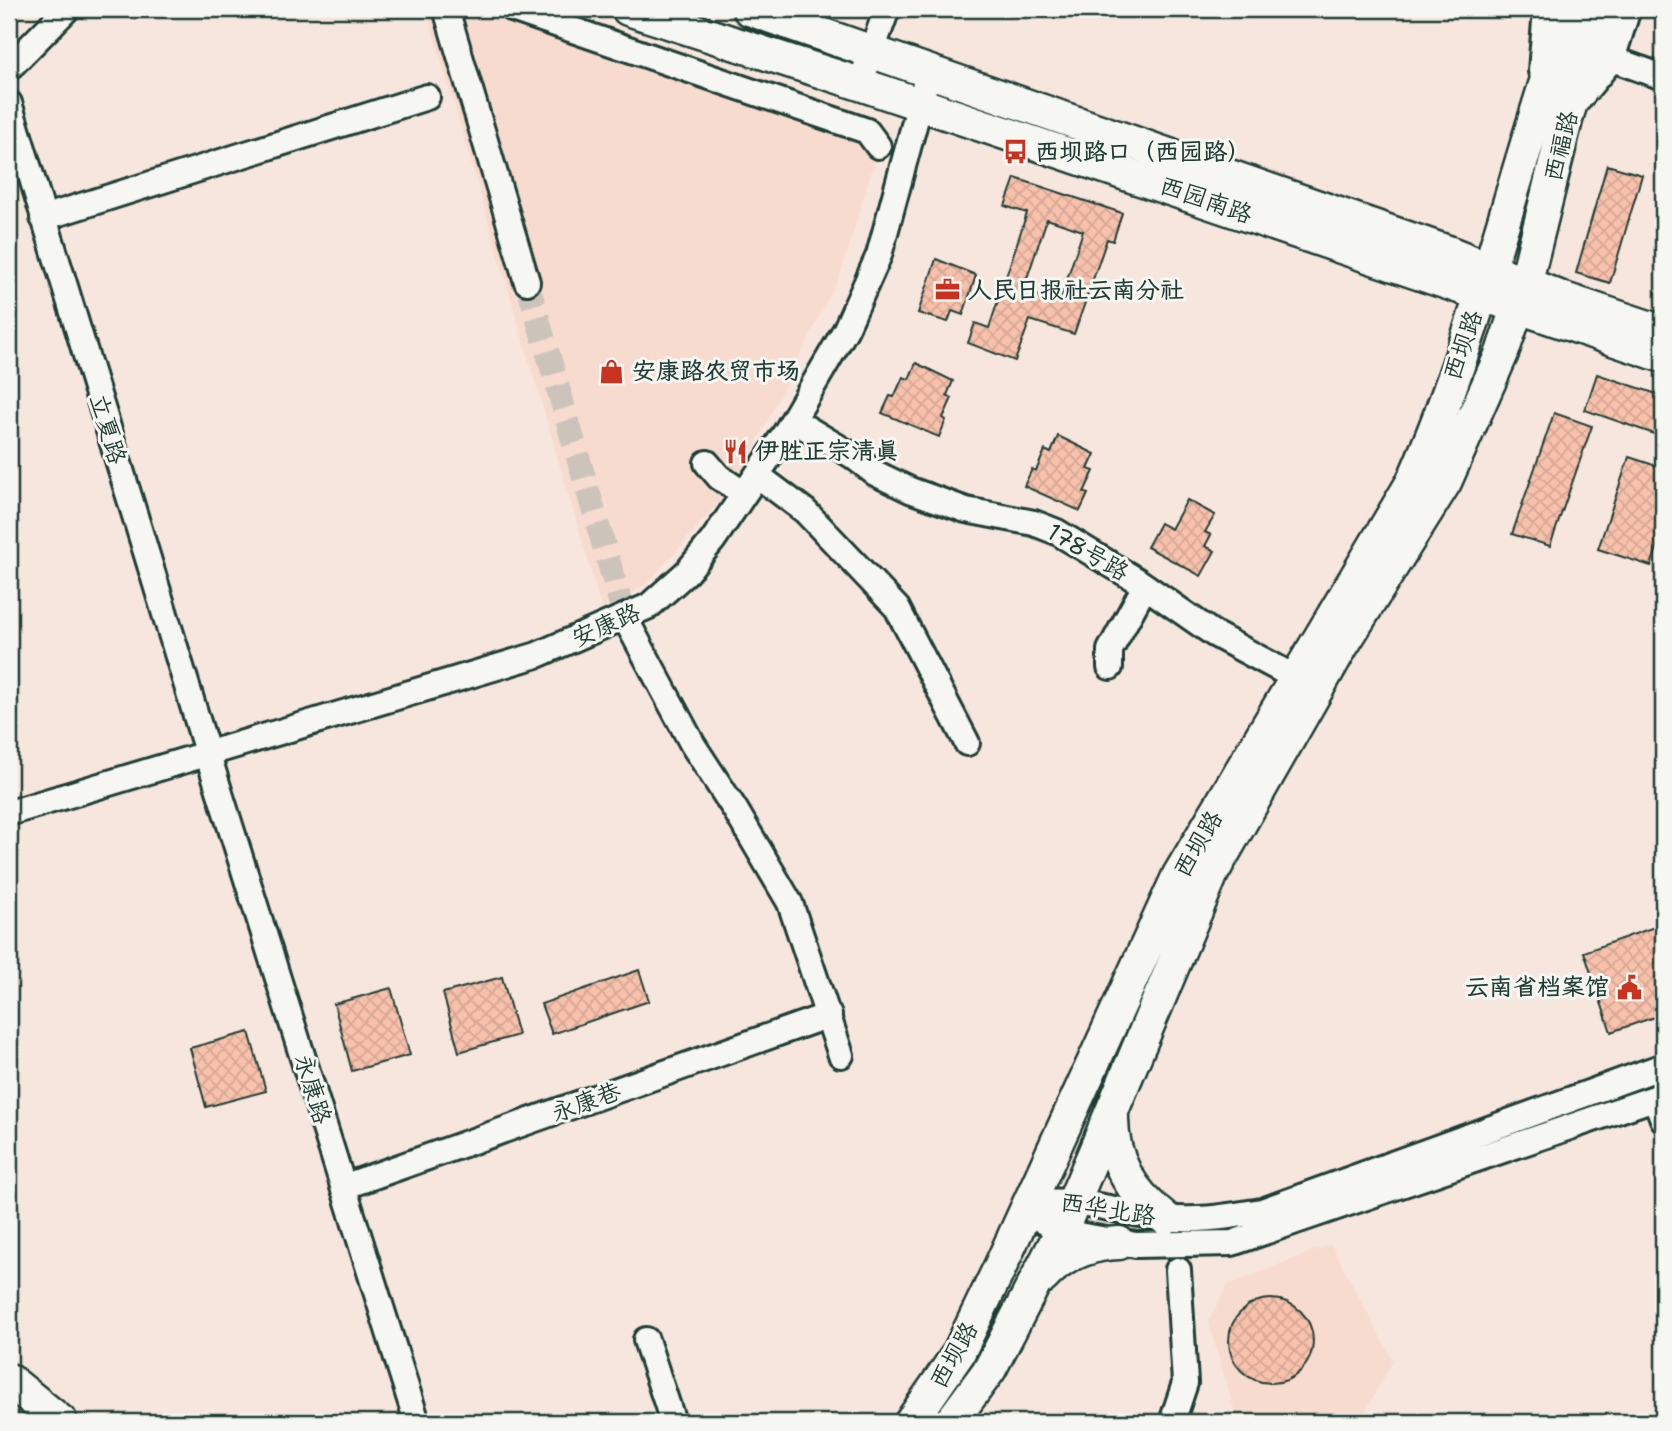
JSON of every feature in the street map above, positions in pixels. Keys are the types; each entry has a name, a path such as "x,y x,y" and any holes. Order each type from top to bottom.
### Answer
{"main road":[{"name":"西园南路","path":"628,9 918,104 1485,282 1663,356"},
{"name":"西园南路","path":"749,9 1447,252 1485,282"},
{"name":"西福路","path":"1485,282 1538,100 1570,9"},
{"name":"西福路","path":"1521,296 1568,112 1601,9"},
{"name":"西坝路","path":"912,1422 958,1354 1030,1204 1179,875 1412,483 1432,437 1485,282"},
{"name":"西园南路","path":"1521,296 1663,332"},
{"name":"西坝路","path":"951,1422 990,1369 1032,1292 1074,1203 1212,873 1340,649 1445,482 1502,353 1521,296"},
{"path":"1112,1111 1114,1145 1126,1177 1143,1200 1165,1218"},
{"path":"1032,1292 1050,1269 1074,1252 1119,1242"},
{"path":"9,1380 61,1422"}],"street":[{"path":"10,63 68,9"},
{"path":"446,9 527,282"},
{"path":"512,9 867,131 878,146"},
{"path":"860,84 887,9"},
{"path":"1538,100 1546,9"},
{"path":"1568,112 1612,60 1628,9"},
{"path":"724,82 738,45"},
{"path":"1612,60 1663,77"},
{"name":"安康路","path":"9,813 537,655 649,606 688,572 751,485 846,329 879,255 929,70"},
{"path":"43,218 427,97"},
{"name":"立夏路","path":"9,103 208,755"},
{"name":"178号路","path":"793,420 876,473 909,490 966,510 1034,523 1057,532 1145,586 1213,634 1296,678"},
{"path":"707,463 719,477 751,485 805,511 897,608 967,743"},
{"path":"1110,667 1110,650 1145,586"},
{"path":"625,618 692,745 736,811 790,903 841,1055"},
{"name":"永康路","path":"208,755 417,1422"},
{"name":"永康巷","path":"343,1187 829,1015"},
{"name":"西华北路","path":"1661,1104 1232,1243 1177,1246 1119,1242 1060,1232 1042,1220 1030,1204 1051,1200 1165,1218 1207,1220 1262,1211 1663,1066"},
{"path":"1172,1422 1185,1383 1178,1270"},
{"path":"646,1340 673,1422"}],"shaded area":[{"path":"426,9 527,9 884,131 840,275 737,482 647,584 602,609"},
{"path":"1331,1244 1393,1361 1359,1422 1241,1422 1236,1416 1208,1321 1228,1285"}],"building":[{"path":"1607,165 1642,175 1610,283 1576,273"},
{"path":"1015,178 1122,213 1113,241 1107,239 1074,334 1030,320 1015,361 968,343 975,323 989,328 1027,213 1005,206","holes":["1047,219 1083,231 1059,303 1023,290"]},
{"name":"人民日报社云南分社","path":"936,259 976,275 963,315 952,311 948,322 918,313"},
{"path":"916,363 953,381 947,395 952,398 943,418 946,420 939,437 882,413 890,396 894,397 903,377 909,379"},
{"path":"1597,374 1663,396 1663,437 1585,410"},
{"path":"1554,413 1592,426 1550,546 1512,534"},
{"path":"1058,436 1095,454 1088,469 1094,471 1084,492 1088,494 1080,511 1024,486 1032,469 1036,471 1045,450 1051,453"},
{"path":"1629,457 1663,468 1663,530 1651,566 1598,549"},
{"path":"1187,500 1215,515 1205,532 1211,535 1205,546 1215,551 1201,576 1147,547 1160,523 1171,529"},
{"name":"云南省档案馆","path":"1657,926 1659,934 1663,933 1663,1014 1611,1032 1584,952"},
{"path":"639,970 649,1001 552,1034 541,1004"},
{"path":"502,977 518,1035 459,1052 443,993"},
{"path":"391,988 410,1055 352,1071 334,1004"},
{"path":"249,1032 266,1091 206,1107 190,1048"},
{"path":"1271,1299 1287,1302 1301,1311 1310,1325 1313,1341 1310,1357 1301,1371 1287,1380 1271,1383 1255,1380 1241,1371 1232,1357 1229,1341 1232,1325 1241,1311 1255,1302"}],"tunnel":[{"path":"527,282 625,618"}],"place":[{"name":"西坝路口（西园路）","path":"1015,152"},
{"name":"人民日报社云南分社","path":"948,290"},
{"name":"安康路农贸市场","path":"612,371"},
{"name":"伊胜正宗清真","path":"735,451"},
{"name":"云南省档案馆","path":"1629,987"}]}
